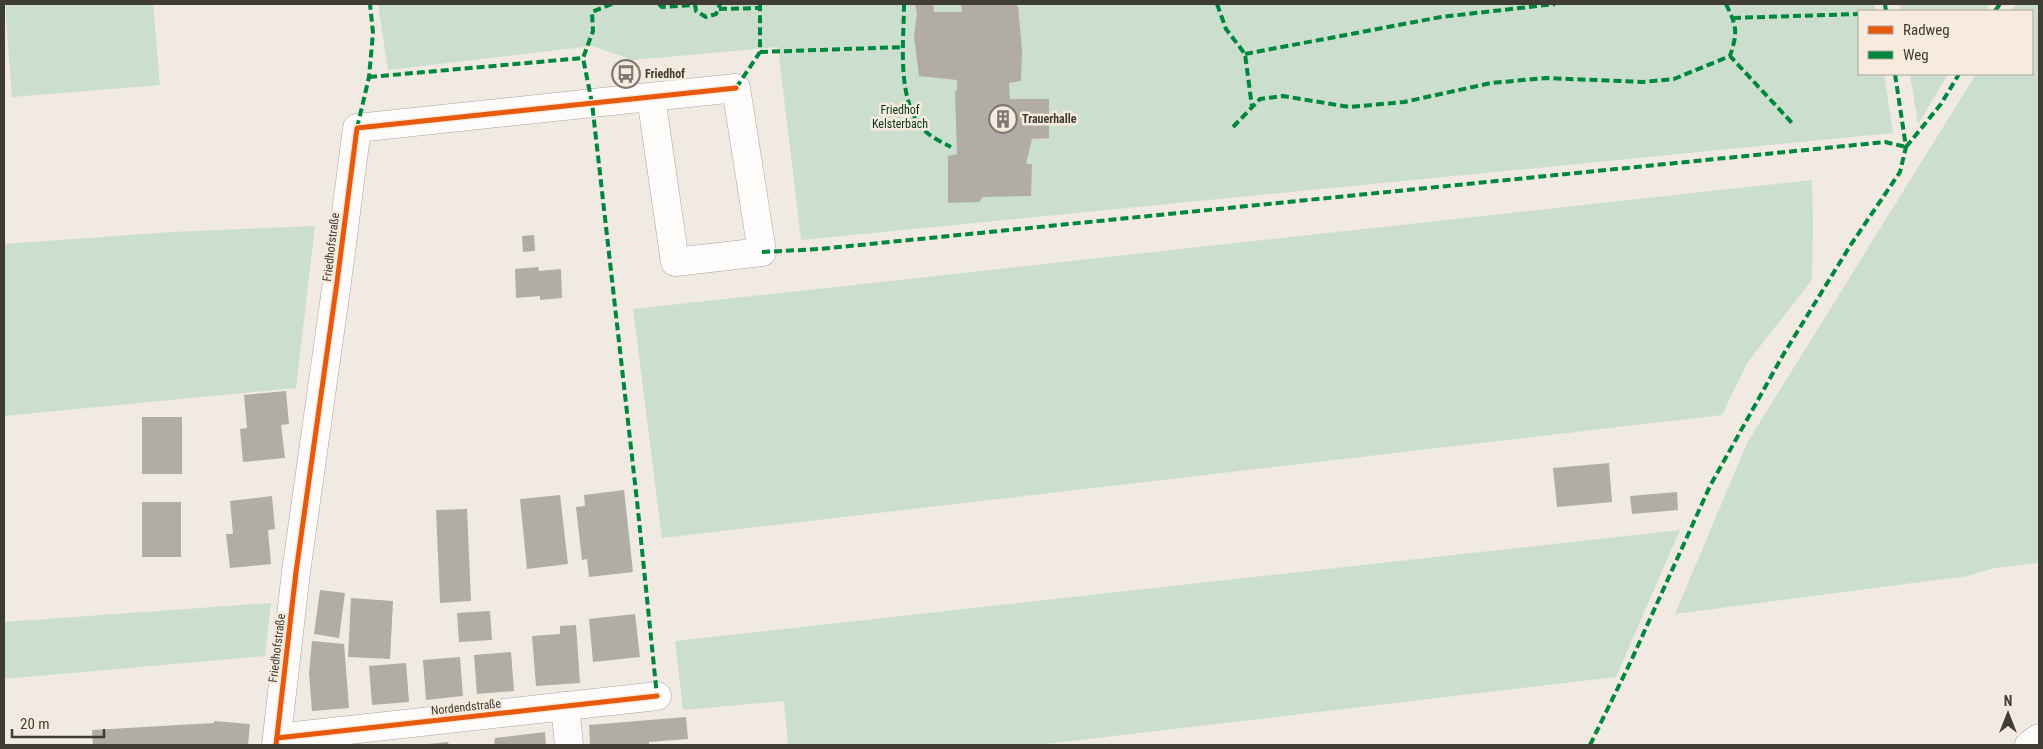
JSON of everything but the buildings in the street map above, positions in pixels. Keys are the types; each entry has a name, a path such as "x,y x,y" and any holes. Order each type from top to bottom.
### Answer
{"street":[{"name":"Friedhofstraße","path":"276,742 296,572 357,128 736,88 762,252 675,262 651,97"},
{"name":"Nordendstraße","path":"276,742 657,696"},
{"path":"565,706 569,745"},
{"path":"2029,745 2039,738"}],"green space":[{"path":"5,4 153,4 160,85 12,97"},
{"name":"Friedhof Kelsterbach","path":"378,4 1874,4 1875,10 1858,10 1858,75 1884,75 1893,133 801,240 778,47 633,60 592,46 388,70"},
{"path":"1900,4 1990,4 1986,10 1901,10"},
{"path":"2016,4 2039,4 2039,563 1995,568 1967,576 1675,614 1747,443 1975,75 2033,75 2033,10 2013,10"},
{"path":"1910,75 1947,75 1918,124"},
{"path":"1812,180 1812,280 1747,363 1722,415 662,538 633,309"},
{"path":"315,226 296,388 4,416 4,244 172,232"},
{"path":"1680,530 1616,677 1037,745 788,745 784,701 683,710 675,641"},
{"path":"271,603 265,656 4,679 4,622"}],"marked path":[{"path":"357,128 369,77 373,33 370,4"},
{"path":"612,4 592,12 593,31 583,58 592,103 657,696"},
{"path":"659,4 662,7 695,5"},
{"path":"695,4 696,11 706,17 716,14 720,4"},
{"path":"736,88 760,52 760,4"},
{"path":"904,4 903,68 908,101 914,116 922,128 951,147"},
{"path":"1217,4 1226,29 1245,54 1252,107"},
{"path":"1245,54 1441,17 1555,4"},
{"path":"1726,4 1735,29 1730,56"},
{"path":"1885,4 1886,10"},
{"path":"1996,10 2000,4"},
{"path":"719,9 760,8"},
{"path":"1733,18 1858,14"},
{"path":"760,52 904,47"},
{"path":"1233,127 1260,99 1283,96 1349,107 1404,102 1491,83 1546,78 1643,82 1674,79 1730,56 1792,123"},
{"path":"369,77 583,58"},
{"path":"1590,745 1631,661 1710,486 1783,355 1850,246 1900,172 1906,147 1895,75"},
{"path":"1906,147 1941,104 1958,75"},
{"path":"762,252 820,249 1885,142 1906,147"}],"cycle path":[{"path":"276,745 296,572 357,128 736,88"},
{"path":"277,738 657,696"}],"place":[{"name":"Friedhof","path":"626,74"},
{"name":"Trauerhalle","path":"1003,119"}]}
